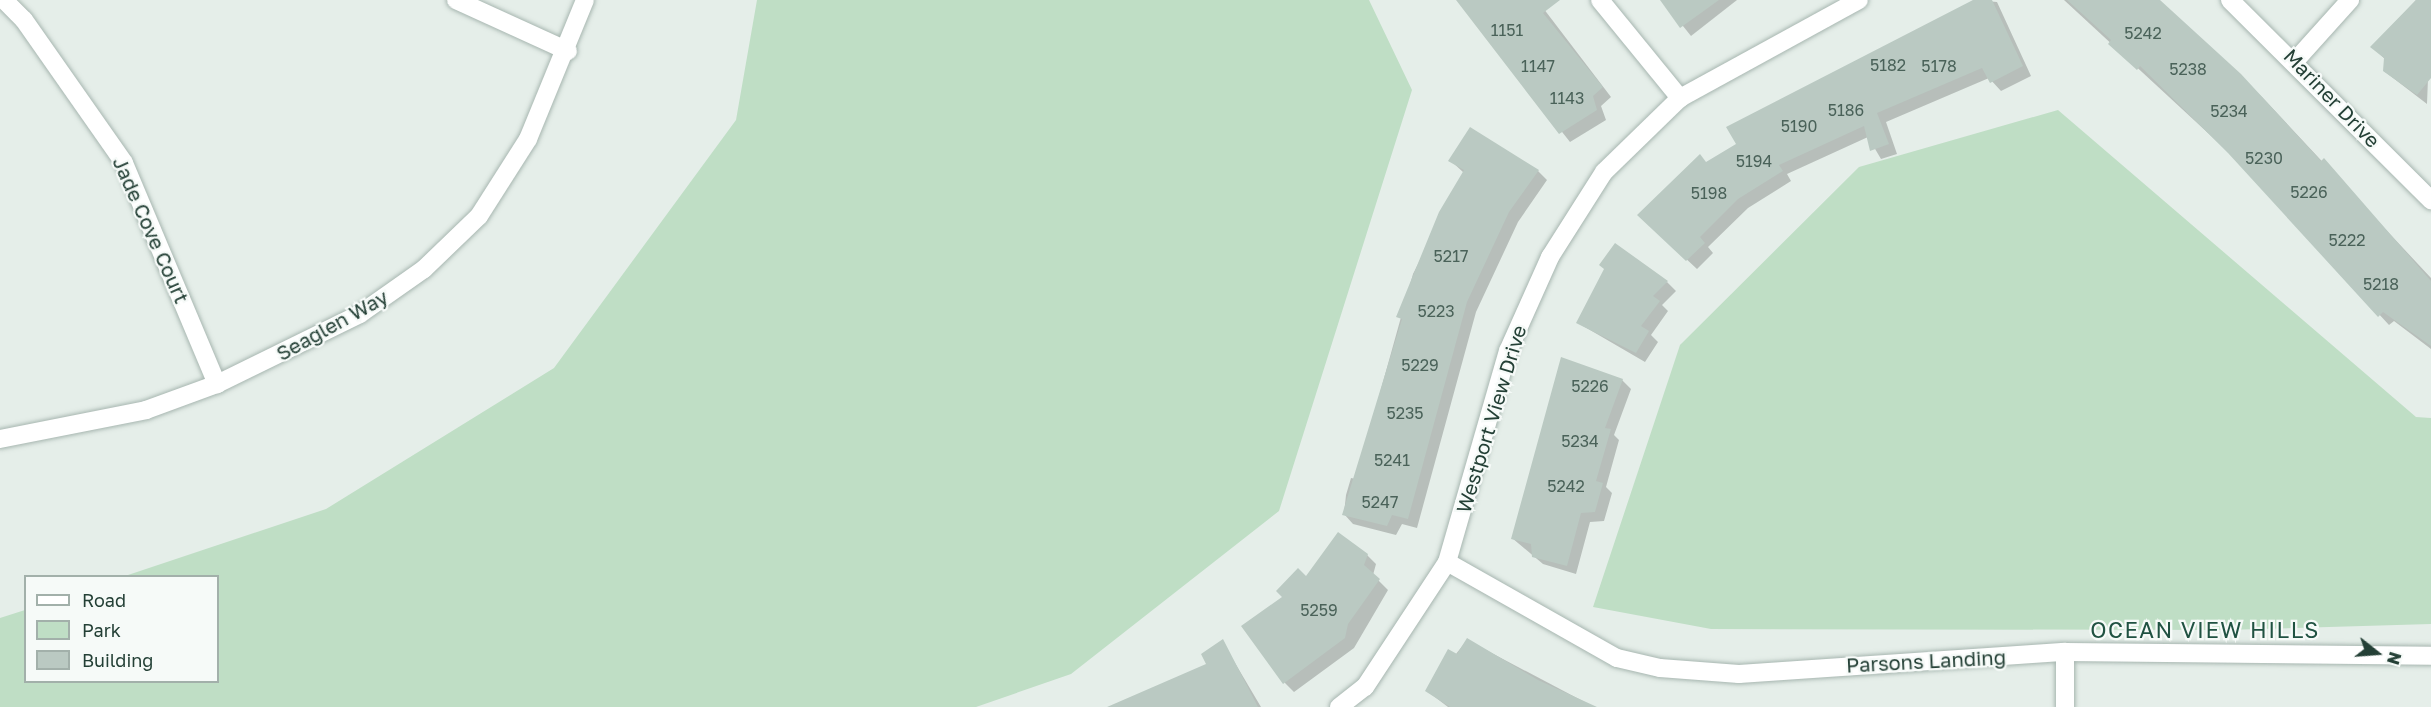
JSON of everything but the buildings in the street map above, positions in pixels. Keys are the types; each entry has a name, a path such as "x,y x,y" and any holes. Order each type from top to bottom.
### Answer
{"street":[{"name":"Jade Cove Court","path":"4,0 31,29 124,163 217,384"},
{"path":"456,0 568,51"},
{"name":"Seaglen Way","path":"0,439 140,412 217,384 360,314 424,269 479,216 528,139 568,51 585,0"},
{"path":"1599,0 1680,98"},
{"name":"Westport View Drive","path":"1339,707 1365,687 1447,562 1498,382 1542,274 1604,172 1680,98 1859,0"},
{"name":"Mariner Drive","path":"2230,0 2296,60 2431,200"},
{"path":"2296,60 2350,0"},
{"name":"Parsons Landing","path":"1447,562 1617,658 1660,668 1739,674 2065,652 2431,656"},
{"path":"2065,652 2065,707"}],"green space":[{"path":"757,0 1369,0 1412,90 1279,511 1071,674 976,707 0,707 0,618 24,610 24,683 219,683 219,575 128,575 326,509 554,368 736,120"},
{"path":"2058,110 2416,417 2431,418 2431,624 2225,630 1711,629 1593,607 1680,345 1859,167"}],"district":[{"name":"OCEAN VIEW HILLS","path":"2205,630"}]}
